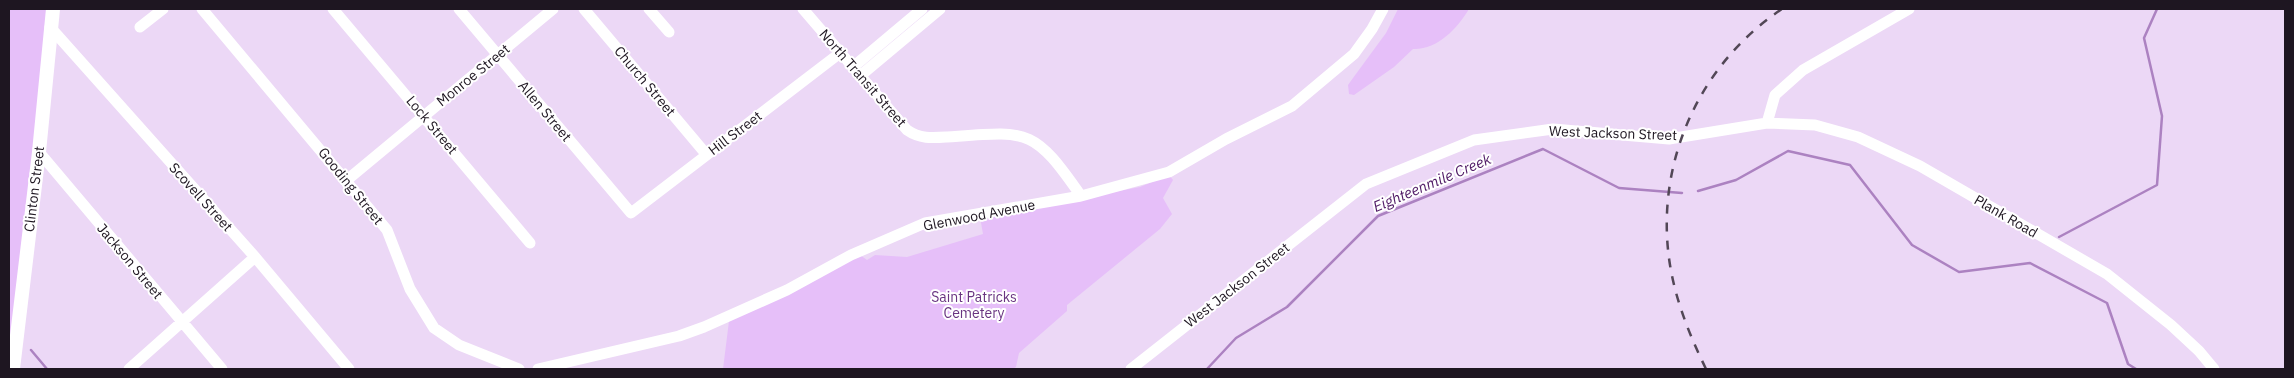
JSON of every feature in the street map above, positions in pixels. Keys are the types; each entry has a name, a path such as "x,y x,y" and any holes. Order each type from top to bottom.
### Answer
{"main road":[{"name":"Clinton Street","path":"12,369 53,9"}],"street":[{"path":"140,27 163,9"},
{"name":"Gooding Street","path":"202,9 388,230 410,289 434,328 459,345 519,369"},
{"name":"Lock Street","path":"333,9 530,243"},
{"name":"Allen Street","path":"459,9 631,213"},
{"name":"Monroe Street","path":"347,180 554,9"},
{"name":"Church Street","path":"584,9 706,154"},
{"path":"649,9 669,32"},
{"name":"North Transit Street","path":"803,9 857,71 897,121 913,134 933,138 1004,133 1029,138 1040,145 1053,158 1081,196"},
{"path":"857,71 922,9"},
{"path":"857,71 940,9"},
{"name":"Glenwood Avenue","path":"538,369 679,336 704,327 787,290 851,255 925,224 1081,196 1169,172 1223,135 1292,106 1338,70 1354,54 1372,29 1382,9"},
{"path":"1767,123 1775,95 1803,70 1909,9"},
{"name":"Scovell Street","path":"50,27 255,257 349,369"},
{"name":"Hill Street","path":"631,213 840,53"},
{"name":"West Jackson Street","path":"1131,369 1366,184 1474,140 1553,129 1669,139 1767,123"},
{"name":"Plank Road","path":"1767,123 1814,125 1858,137 1920,166 2107,274 2171,324 2199,351 2214,369"},
{"name":"Jackson Street","path":"38,152 222,369"},
{"path":"129,369 255,257"}],"green space":[{"path":"9,9 49,9 9,369"},
{"path":"1398,9 1469,9 1459,24 1438,42 1430,46 1413,49 1394,67 1354,95 1349,94 1348,85 1386,33"},
{"name":"Saint Patricks Cemetery","path":"1169,175 1173,180 1163,198 1172,214 1160,229 1067,305 1067,311 1019,353 1016,367 1013,369 723,369 729,321 860,255 867,260 875,255 907,257 983,234 980,217 1140,187"}],"waterway":[{"path":"2059,237 2157,185 2162,116 2144,38 2157,9"},
{"name":"Eighteenmile Creek","path":"1207,369 1236,338 1287,307 1378,216 1543,149 1619,188 1682,193"},
{"name":"Eighteenmile Creek","path":"1698,191 1736,180 1788,151 1850,165 1912,245 1959,272 2030,263 2107,303 2128,364 2136,369"},
{"name":"Eighteenmile Creek","path":"31,350 47,369"}],"railway":[{"path":"1706,369 1684,318 1670,265 1667,228 1669,191 1676,155 1689,120 1705,88 1727,59 1752,32 1782,9"}]}
